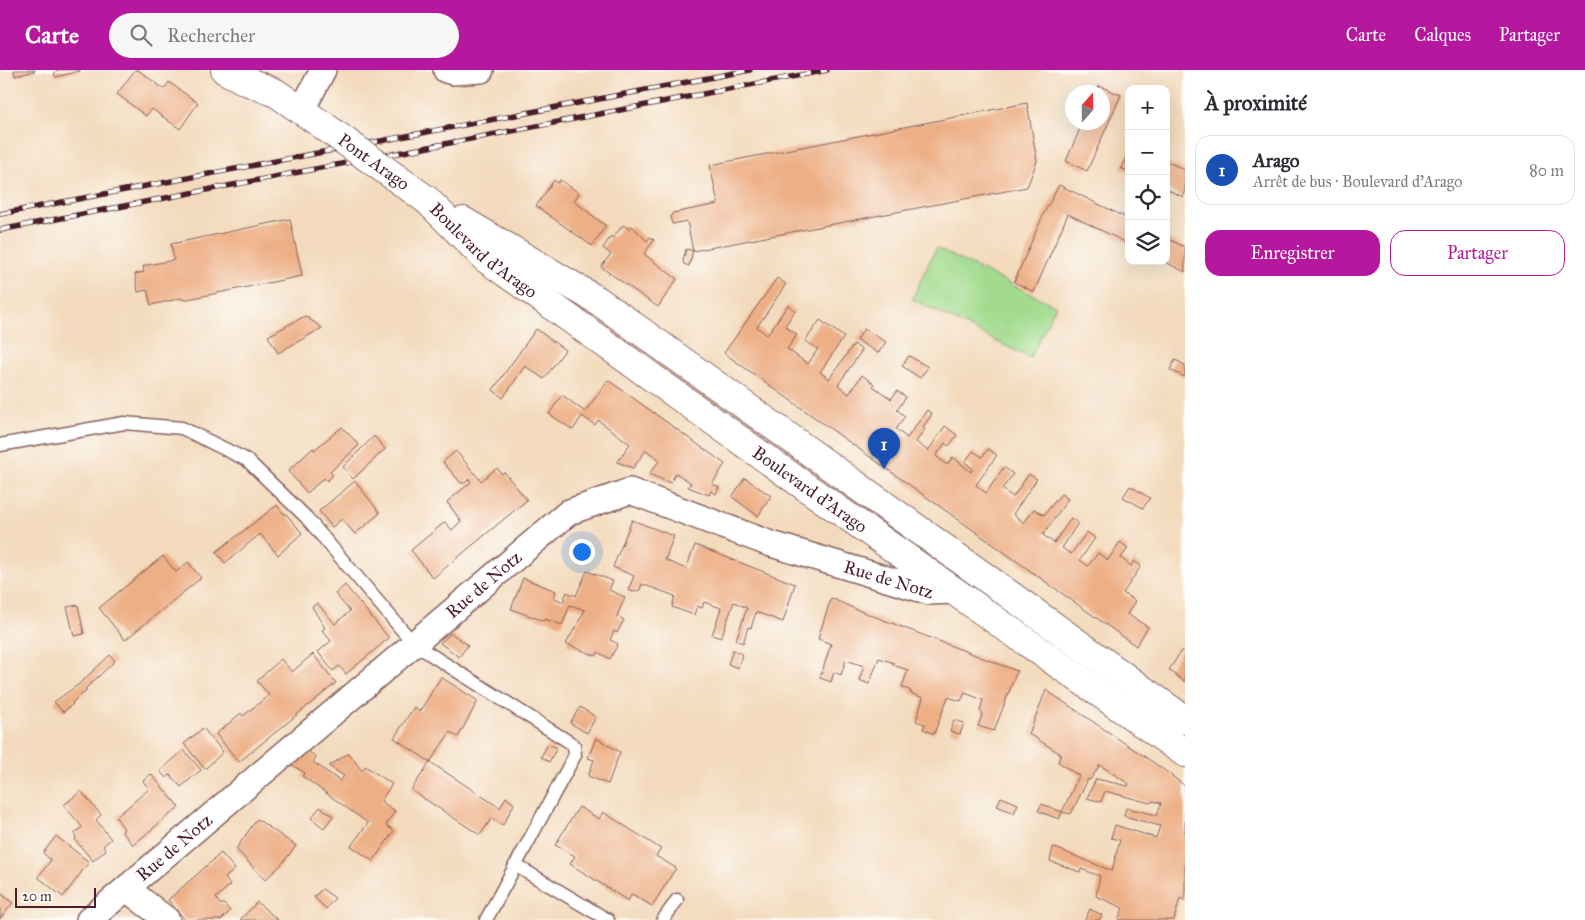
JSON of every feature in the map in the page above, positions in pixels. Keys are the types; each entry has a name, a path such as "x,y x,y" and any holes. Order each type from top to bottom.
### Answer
{"main road":[{"path":"225,70 276,93"},
{"path":"257,70 276,93"},
{"name":"Pont Arago","path":"276,93 427,200"},
{"name":"Boulevard d'Arago","path":"427,200 597,300 1185,720"},
{"name":"Boulevard d'Arago","path":"427,200 485,258 802,485 1185,753"},
{"path":"954,591 971,566"}],"street":[{"path":"312,117 323,70"},
{"path":"446,70 453,72 481,70"},
{"name":"Rue de Notz","path":"89,920 568,512 630,491 768,543 930,592 954,591"},
{"path":"128,887 136,896 167,920"}],"lane":[{"path":"0,445 124,423 182,428 247,460 306,517 414,644 574,745 575,755 486,920"},
{"path":"515,865 608,920"},
{"path":"663,920 677,900"}],"green space":[{"path":"936,248 1056,306 1030,358 912,299"}],"building":[{"path":"14,70 35,70 35,71 15,76"},
{"path":"57,70 80,71 56,77 54,74"},
{"path":"135,70 138,70 164,89 169,82 198,103 180,129 152,109 146,116 117,94"},
{"path":"1110,90 1121,95 1110,120"},
{"path":"1027,103 1037,161 1027,187 693,251 687,221 672,224 670,217 673,213 718,204 710,165"},
{"path":"1080,130 1105,130 1087,171 1066,161"},
{"path":"1125,160 1125,170 1121,168"},
{"path":"1170,163 1185,170 1185,193 1183,197 1170,191"},
{"path":"554,180 558,183 560,180 579,193 574,201 606,226 592,246 536,206"},
{"path":"1059,185 1125,217 1125,242 1068,214 1034,292 1014,282 1044,213"},
{"path":"290,219 302,276 151,305 147,290 138,292 135,274 144,272 143,266 174,260 171,244"},
{"path":"623,225 629,229 632,226 647,241 650,237 654,240 644,254 677,279 658,307 601,267 611,254 603,248 611,236 613,238"},
{"path":"1170,240 1185,247 1185,272 1170,264"},
{"path":"686,249 693,251 689,266 684,264 683,261"},
{"path":"777,278 786,284 757,327 767,335 788,305 795,311 785,326 797,335 787,349 808,364 818,349 805,341 820,320 844,337 820,372 829,379 854,344 862,350 838,385 849,394 862,375 891,399 897,391 906,397 897,410 905,416 896,429 907,438 927,410 932,414 916,442 928,451 945,426 957,435 949,446 945,443 936,456 947,465 953,457 971,472 973,469 965,462 973,451 982,457 988,449 997,455 976,485 986,493 1004,467 1013,474 1002,489 1013,497 1029,474 1037,479 1013,514 1024,523 1034,509 1044,515 1061,494 1068,499 1043,535 1054,543 1071,518 1078,523 1062,548 1071,554 1087,532 1095,538 1080,560 1088,566 1098,553 1108,560 1120,542 1128,548 1121,558 1131,566 1134,561 1141,566 1123,593 1135,601 1127,614 1148,627 1136,646 724,353"},
{"path":"305,316 322,328 278,353 268,336"},
{"path":"536,329 565,350 544,379 525,366 503,398 493,390"},
{"path":"864,329 886,342 878,353 857,340"},
{"path":"909,356 928,367 920,378 902,366"},
{"path":"1175,360 1185,365 1185,377 1170,370"},
{"path":"608,380 725,464 712,484 719,487 716,494 711,491 709,495 688,487 691,483 676,473 670,483 649,474 660,460 646,450 633,468 617,462 630,444 598,420 595,425 582,416 573,430 549,414 562,395 585,412"},
{"path":"342,427 359,445 330,472 333,475 327,481 324,478 307,493 288,471 313,448 314,450"},
{"path":"374,436 385,449 353,479 343,467"},
{"path":"456,451 481,481 497,468 502,474 504,472 527,500 433,578 411,550 445,522 452,530 461,521 447,502 471,482 469,479 465,483 461,483 443,462"},
{"path":"745,478 771,496 758,516 732,497"},
{"path":"355,481 380,513 355,534 342,519 332,527 319,511"},
{"path":"1130,486 1150,498 1143,508 1123,497"},
{"path":"277,505 302,533 278,555 260,534 225,563 216,552"},
{"path":"632,520 674,536 665,560 686,569 695,545 795,584 783,622 756,612 751,628 748,627 743,643 736,640 747,608 734,602 721,638 712,635 721,608 704,602 702,608 697,606 694,615 672,607 675,596 642,584 640,590 633,592 628,590 634,576 613,567"},
{"path":"163,556 176,572 188,562 201,578 125,640 99,608"},
{"path":"587,571 613,581 609,590 625,597 617,616 624,620 617,633 614,631 610,640 618,644 610,659 598,652 596,656 566,644 585,610 570,605 562,625 545,619 544,621 511,609 523,578 556,591 554,598 563,602 567,592 576,596"},
{"path":"345,585 389,638 346,674 339,666 333,671 318,652 331,641 322,630 325,628 312,607 317,603 335,624 350,611 335,594"},
{"path":"831,598 1017,671 994,731 978,726 983,713 980,711 983,700 965,693 961,701 948,697 934,734 923,729 925,724 916,721 923,698 910,693 911,691 902,687 908,670 879,658 869,684 859,680 864,666 846,660 841,675 834,672 831,682 820,678 831,644 818,639"},
{"path":"78,605 84,634 74,636 67,607"},
{"path":"451,633 468,645 459,657 440,643"},
{"path":"733,650 742,654 738,668 728,664"},
{"path":"1182,650 1185,652 1185,682 1169,670"},
{"path":"313,654 336,683 239,762 216,734 241,713 243,716 269,695 257,681 281,659 292,672"},
{"path":"110,655 115,661 85,689 87,691 79,696 63,712 54,702 79,684"},
{"path":"441,677 478,701 458,737 450,732 430,762 394,738 414,707 420,711"},
{"path":"1046,690 1185,786 1185,896 1184,900 1180,898 1174,920 1118,920 1123,908 1096,896 1100,876 1081,869 1080,872 1050,861 1053,847 1112,871 1120,840 1111,838 1115,825 1156,838 1160,826 1124,816 1126,808 1157,815 1161,803 1153,801 1150,803 1105,791 1101,802 1087,798 1096,779 1128,786 1129,784 1100,765 1090,780 1088,779 1071,814 1062,812 1079,776 1058,762 1061,754 1029,734"},
{"path":"580,707 596,717 587,733 570,723"},
{"path":"954,720 964,723 960,734 950,731"},
{"path":"203,728 223,752 205,769 184,744"},
{"path":"596,738 620,752 608,784 588,776 594,760 588,758"},
{"path":"548,744 557,748 549,762 541,757"},
{"path":"184,750 201,770 181,787 170,775 166,778 160,771"},
{"path":"308,751 316,757 313,762 340,781 344,776 329,766 349,753 362,771 365,766 392,784 381,801 395,811 386,825 394,831 373,861 351,846 368,823 302,776 305,773 292,765"},
{"path":"430,762 500,808 506,797 514,804 503,825 492,818 480,835 411,790"},
{"path":"151,774 179,807 133,845 122,832 124,829 116,817 149,789 143,781"},
{"path":"81,791 101,815 96,820 111,839 103,846 106,850 93,861 75,840 74,834 82,827 64,805"},
{"path":"1001,797 1018,804 1014,813 997,806"},
{"path":"1042,804 1062,812 1059,819 1038,811"},
{"path":"320,807 333,816 324,828 311,818"},
{"path":"579,807 599,819 603,812 661,849 656,856 676,868 652,906 632,894 628,901 570,864 575,856 555,845"},
{"path":"257,819 296,846 281,865 265,880 236,849"},
{"path":"56,836 89,862 63,897 38,877 51,860 43,853"},
{"path":"221,853 235,869 225,878 230,885 216,898 220,904 224,904 230,911 221,920 185,920 168,900"},
{"path":"322,889 335,898 326,909 314,897"},
{"path":"0,893 13,903 0,919"},
{"path":"257,902 278,920 240,920"},
{"path":"1090,909 1102,915 1099,920 1085,920"}],"railway":[{"path":"0,214 750,70"},
{"path":"0,230 827,70"}],"place":[{"name":"Arago","path":"884,469"}]}
